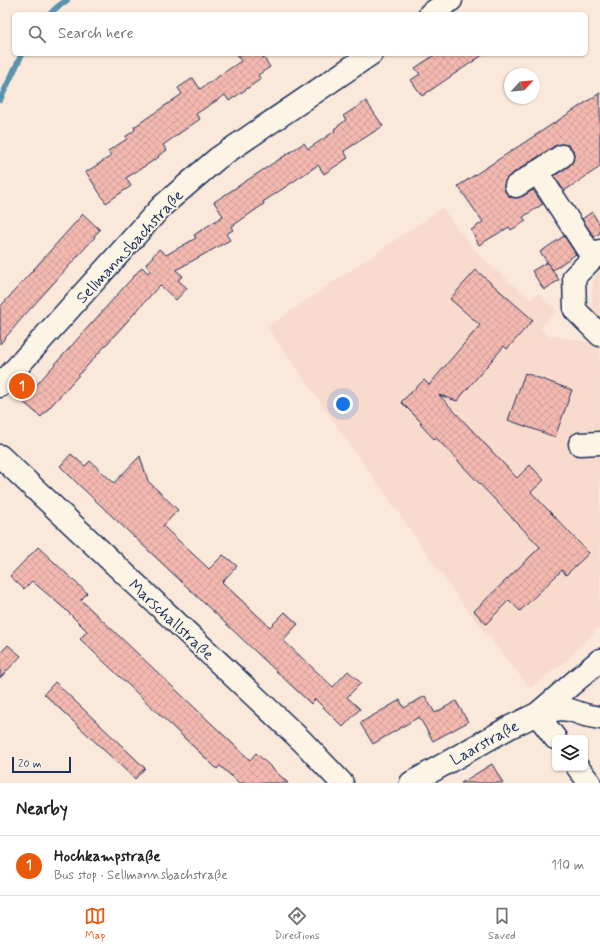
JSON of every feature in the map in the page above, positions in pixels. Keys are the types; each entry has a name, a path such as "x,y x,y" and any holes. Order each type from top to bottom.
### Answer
{"street":[{"path":"433,12 451,0"},
{"name":"Sellmannsbachstraße","path":"0,386 162,206 218,158 369,56"},
{"path":"516,186 562,156"},
{"path":"537,172 596,254 574,278 575,310 600,335"},
{"name":"Marschallstraße","path":"0,456 296,736 342,783"},
{"name":"Laarstraße","path":"411,783 536,714 600,660"},
{"name":"Laarstraße","path":"536,714 560,709 600,718"},
{"path":"536,714 553,735"},
{"path":"580,771 590,783"}],"shaded area":[{"path":"442,208 478,254 530,299 538,293 557,310 541,328 548,335 593,343 600,337 600,627 568,659 530,688 464,606 267,327"},
{"path":"600,272 600,326 590,314 594,277"}],"building":[{"path":"237,56 262,56 270,67 258,75 261,79 229,101 225,95 196,114 200,119 163,145 167,150 158,156 159,157 126,178 131,186 106,203 86,172 111,156 108,151 127,139 125,137 135,130 134,127 182,94 178,88 193,78 200,89 241,61"},
{"path":"433,56 481,56 422,96 411,80 420,74 415,68"},
{"path":"600,93 600,167 564,191 554,176 569,166 573,161 574,155 573,150 568,145 556,145 509,176 505,181 504,187 506,193 510,197 516,198 523,196 533,190 543,204 523,217 526,221 511,230 509,227 479,245 471,230 483,222 458,186"},
{"path":"366,101 383,126 344,151 348,158 324,174 318,165 263,202 264,204 231,227 233,230 226,234 230,240 176,270 183,276 178,280 187,288 176,300 160,285 41,417 22,401 142,267 148,273 150,271 146,264 159,249 166,255 196,238 194,235 223,216 214,202 304,143 308,149 335,131 334,129 346,120 343,116"},
{"path":"592,212 600,225 600,233 594,237 582,219"},
{"path":"83,214 100,230 0,344 0,307"},
{"path":"564,236 576,254 553,270 540,252"},
{"path":"547,262 559,280 544,290 532,271"},
{"path":"476,270 533,320 507,349 504,346 457,401 439,395 517,478 530,465 544,480 531,492 589,553 566,575 562,570 520,611 509,600 486,624 474,611 540,547 436,438 435,440 420,424 422,423 401,402 424,380 429,385 480,325 450,299"},
{"path":"525,373 572,390 555,437 508,420"},
{"path":"71,454 85,466 90,461 114,483 140,456 148,481 178,510 163,526 209,569 223,555 237,566 222,582 270,627 285,612 298,624 283,640 333,687 348,671 361,683 347,697 360,709 343,727 315,699 311,704 60,466"},
{"path":"38,547 87,593 81,600 250,760 256,753 288,783 239,783 220,766 217,769 80,639 87,631 66,610 32,581 24,589 10,576"},
{"path":"8,645 21,656 0,678 0,653"},
{"path":"55,682 145,768 135,779 44,694"},
{"path":"425,696 435,713 456,701 468,722 433,741 419,717 373,744 360,723 400,700 404,708"},
{"path":"492,764 503,783 461,783"}],"waterway":[{"path":"52,12 67,0"},
{"path":"0,100 21,56"}],"place":[{"name":"Hochkampstraße","path":"22,386"}]}
